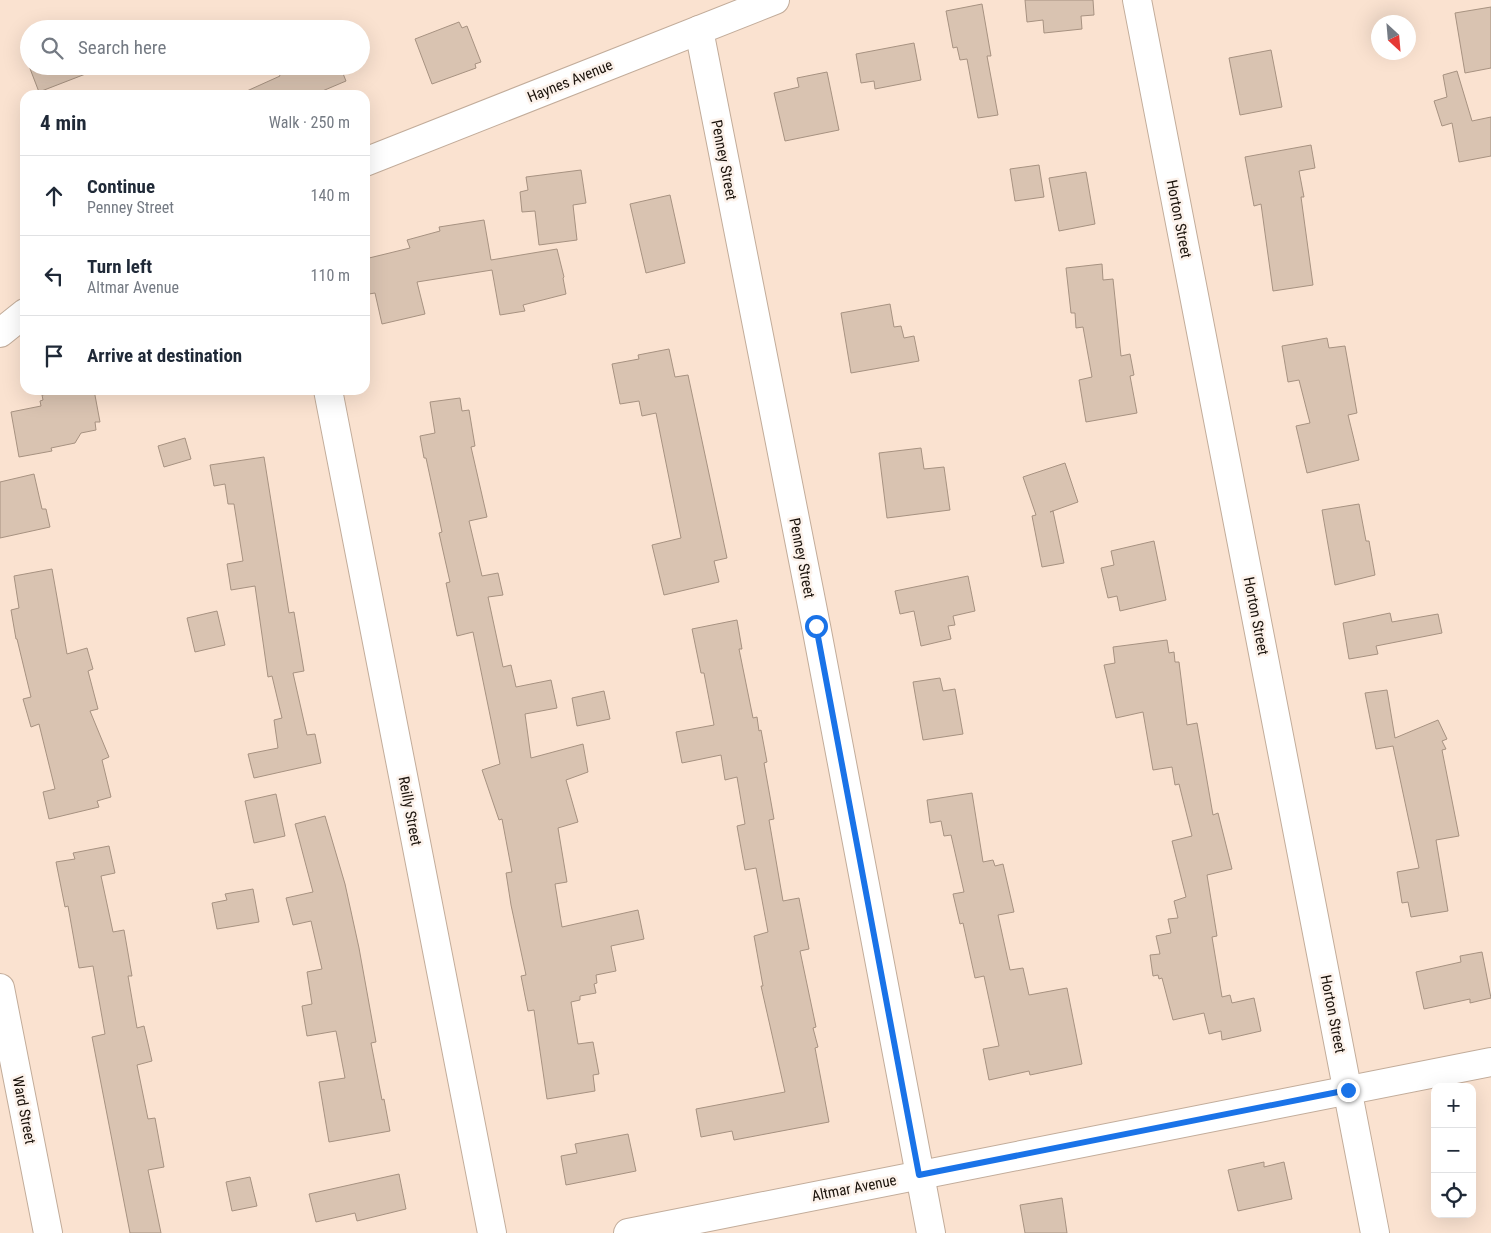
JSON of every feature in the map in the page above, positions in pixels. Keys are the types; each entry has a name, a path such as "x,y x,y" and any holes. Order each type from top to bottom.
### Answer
{"street":[{"name":"Haynes Avenue","path":"370,160 775,0"},
{"name":"Horton Street","path":"1137,0 1375,1233"},
{"name":"Penney Street","path":"699,30 812,606 931,1233"},
{"path":"0,333 20,317"},
{"name":"Reilly Street","path":"329,395 492,1233"},
{"name":"Ward Street","path":"0,988 48,1233"},
{"name":"Altmar Avenue","path":"628,1233 1491,1062"}],"building":[{"path":"1025,0 1093,0 1094,15 1081,16 1082,29 1044,33 1043,20 1027,22"},
{"path":"982,4 991,56 987,56 998,115 978,118 967,59 960,60 957,47 953,48 946,11"},
{"path":"1491,7 1491,68 1465,73 1455,13"},
{"path":"459,22 462,28 467,26 481,62 475,64 476,68 432,84 415,39"},
{"path":"914,43 921,80 875,89 874,81 861,83 856,54"},
{"path":"1271,50 1282,107 1240,115 1229,58"},
{"path":"1457,71 1472,121 1491,117 1491,156 1459,162 1452,123 1442,126 1434,101 1447,97 1443,75"},
{"path":"827,72 839,130 785,141 774,93 799,87 797,78"},
{"path":"32,75 83,75 44,90 38,90"},
{"path":"344,75 346,81 325,90 249,90 280,76"},
{"path":"1311,145 1315,168 1299,171 1304,197 1301,197 1313,285 1273,291 1261,204 1254,206 1245,157"},
{"path":"1039,165 1044,197 1015,201 1010,169"},
{"path":"581,170 586,203 573,205 577,240 539,245 535,211 522,212 520,192 528,190 526,177"},
{"path":"1086,172 1095,224 1059,231 1049,178"},
{"path":"670,195 685,263 646,273 630,204"},
{"path":"484,220 491,260 557,249 566,294 523,305 525,311 500,315 492,270 417,282 425,314 382,324 375,293 370,294 370,258 410,248 407,240 440,231 439,227"},
{"path":"1102,264 1103,280 1113,279 1121,356 1130,354 1134,375 1130,376 1137,413 1086,422 1079,380 1092,377 1083,327 1076,328 1075,313 1071,313 1066,268"},
{"path":"890,304 894,327 901,326 904,338 914,336 919,361 851,373 841,313"},
{"path":"1327,338 1329,348 1345,346 1357,413 1348,415 1359,460 1307,473 1296,426 1310,423 1299,380 1288,382 1282,346"},
{"path":"669,349 675,377 688,375 727,558 714,561 719,582 664,595 652,545 681,538 656,413 642,416 639,401 620,404 612,364 639,359 638,355"},
{"path":"42,395 95,395 100,422 95,422 96,430 81,433 75,443 51,448 52,451 19,457 11,412 41,406 40,401 43,400"},
{"path":"460,398 462,411 469,410 475,446 471,447 487,517 469,521 482,576 498,573 503,595 488,597 503,667 511,665 516,687 551,680 557,708 525,714 531,758 583,744 588,772 566,780 578,822 558,828 567,882 555,884 562,927 638,910 644,939 611,946 616,971 596,975 597,983 594,984 596,993 580,996 580,1000 571,1002 578,1044 593,1042 599,1074 593,1075 595,1091 547,1099 534,1010 528,1011 521,976 526,975 506,873 512,872 502,819 499,820 482,770 500,764 473,632 457,636 446,583 450,582 439,533 442,532 420,436 435,433 430,402"},
{"path":"185,438 191,459 164,467 158,446"},
{"path":"921,448 924,469 944,467 950,510 887,518 879,453"},
{"path":"264,457 289,613 294,612 304,671 293,673 307,735 315,734 321,763 254,778 248,754 278,748 274,720 282,718 272,676 268,677 255,586 231,590 227,564 243,561 234,504 228,504 225,484 214,486 210,465"},
{"path":"1065,463 1078,502 1050,512 1053,511 1064,563 1042,567 1032,516 1036,515 1023,477"},
{"path":"34,474 42,509 46,509 50,527 0,538 0,482"},
{"path":"1359,504 1366,541 1369,541 1375,575 1335,585 1322,510"},
{"path":"1154,541 1166,600 1120,611 1117,596 1108,598 1101,568 1114,565 1111,551"},
{"path":"52,569 67,654 87,648 93,669 88,671 98,709 90,711 109,757 102,760 111,797 97,801 99,807 49,819 43,792 55,789 39,724 31,727 23,699 31,697 16,639 11,610 19,608 14,576"},
{"path":"968,576 975,611 953,616 955,625 948,626 951,639 921,646 914,611 900,614 895,591"},
{"path":"217,611 225,645 195,652 187,618"},
{"path":"1390,613 1392,622 1438,614 1442,633 1376,646 1378,654 1349,659 1343,623"},
{"path":"737,620 742,649 739,649 753,718 757,717 767,762 764,763 774,819 769,820 783,901 799,898 809,949 800,951 816,1027 813,1028 818,1047 815,1048 829,1122 734,1140 732,1131 701,1137 696,1109 785,1092 761,986 763,986 754,936 768,932 756,868 745,870 737,826 745,824 737,777 725,780 721,755 682,763 676,732 714,725 704,673 701,673 692,629"},
{"path":"1167,640 1169,653 1174,652 1175,662 1179,662 1187,725 1197,723 1213,815 1218,813 1232,869 1207,875 1217,936 1212,937 1222,997 1230,995 1232,1003 1254,998 1261,1031 1222,1040 1221,1031 1209,1034 1204,1013 1173,1020 1162,978 1159,979 1158,975 1153,976 1150,955 1160,954 1156,936 1171,933 1168,919 1178,918 1174,901 1186,897 1172,841 1192,836 1179,784 1175,785 1172,767 1153,770 1143,712 1116,718 1104,665 1115,663 1113,647"},
{"path":"940,678 943,691 955,689 963,734 923,740 913,682"},
{"path":"1387,690 1395,738 1438,720 1447,739 1442,741 1446,749 1442,750 1459,836 1436,840 1448,911 1411,917 1408,902 1402,903 1397,872 1419,868 1393,746 1376,749 1365,693"},
{"path":"604,691 610,719 577,726 572,698"},
{"path":"972,793 983,862 993,860 995,866 1003,864 1014,912 998,915 1010,970 1023,968 1029,995 1067,988 1082,1064 1030,1075 1029,1071 989,1080 983,1049 999,1046 984,976 975,978 963,923 960,924 953,894 964,892 951,835 944,836 941,821 930,823 927,800"},
{"path":"276,794 285,836 254,843 245,801"},
{"path":"325,816 345,884 359,948 376,1042 371,1043 390,1131 329,1142 319,1082 345,1078 336,1031 307,1036 302,1006 312,1004 307,972 322,969 311,921 293,925 286,898 313,892 295,824"},
{"path":"109,846 115,873 101,876 113,932 124,930 132,976 128,976 137,1028 144,1026 152,1061 137,1065 148,1119 155,1118 164,1167 148,1170 161,1233 130,1233 92,1037 105,1034 93,966 79,968 68,906 65,907 56,862 75,859 73,853"},
{"path":"253,889 259,922 217,929 212,903 227,900 225,894"},
{"path":"1482,952 1491,998 1470,1003 1470,999 1424,1009 1416,972 1461,962 1460,956"},
{"path":"628,1134 636,1171 566,1185 561,1156 577,1153 575,1144"},
{"path":"1264,1162 1264,1167 1284,1162 1292,1199 1238,1211 1228,1170"},
{"path":"399,1174 406,1209 357,1221 355,1213 316,1222 309,1194"},
{"path":"250,1177 257,1206 232,1211 226,1182"},
{"path":"1062,1198 1067,1233 1025,1233 1020,1205"}],"route":[{"path":"816,626 919,1175 1348,1090"}]}
